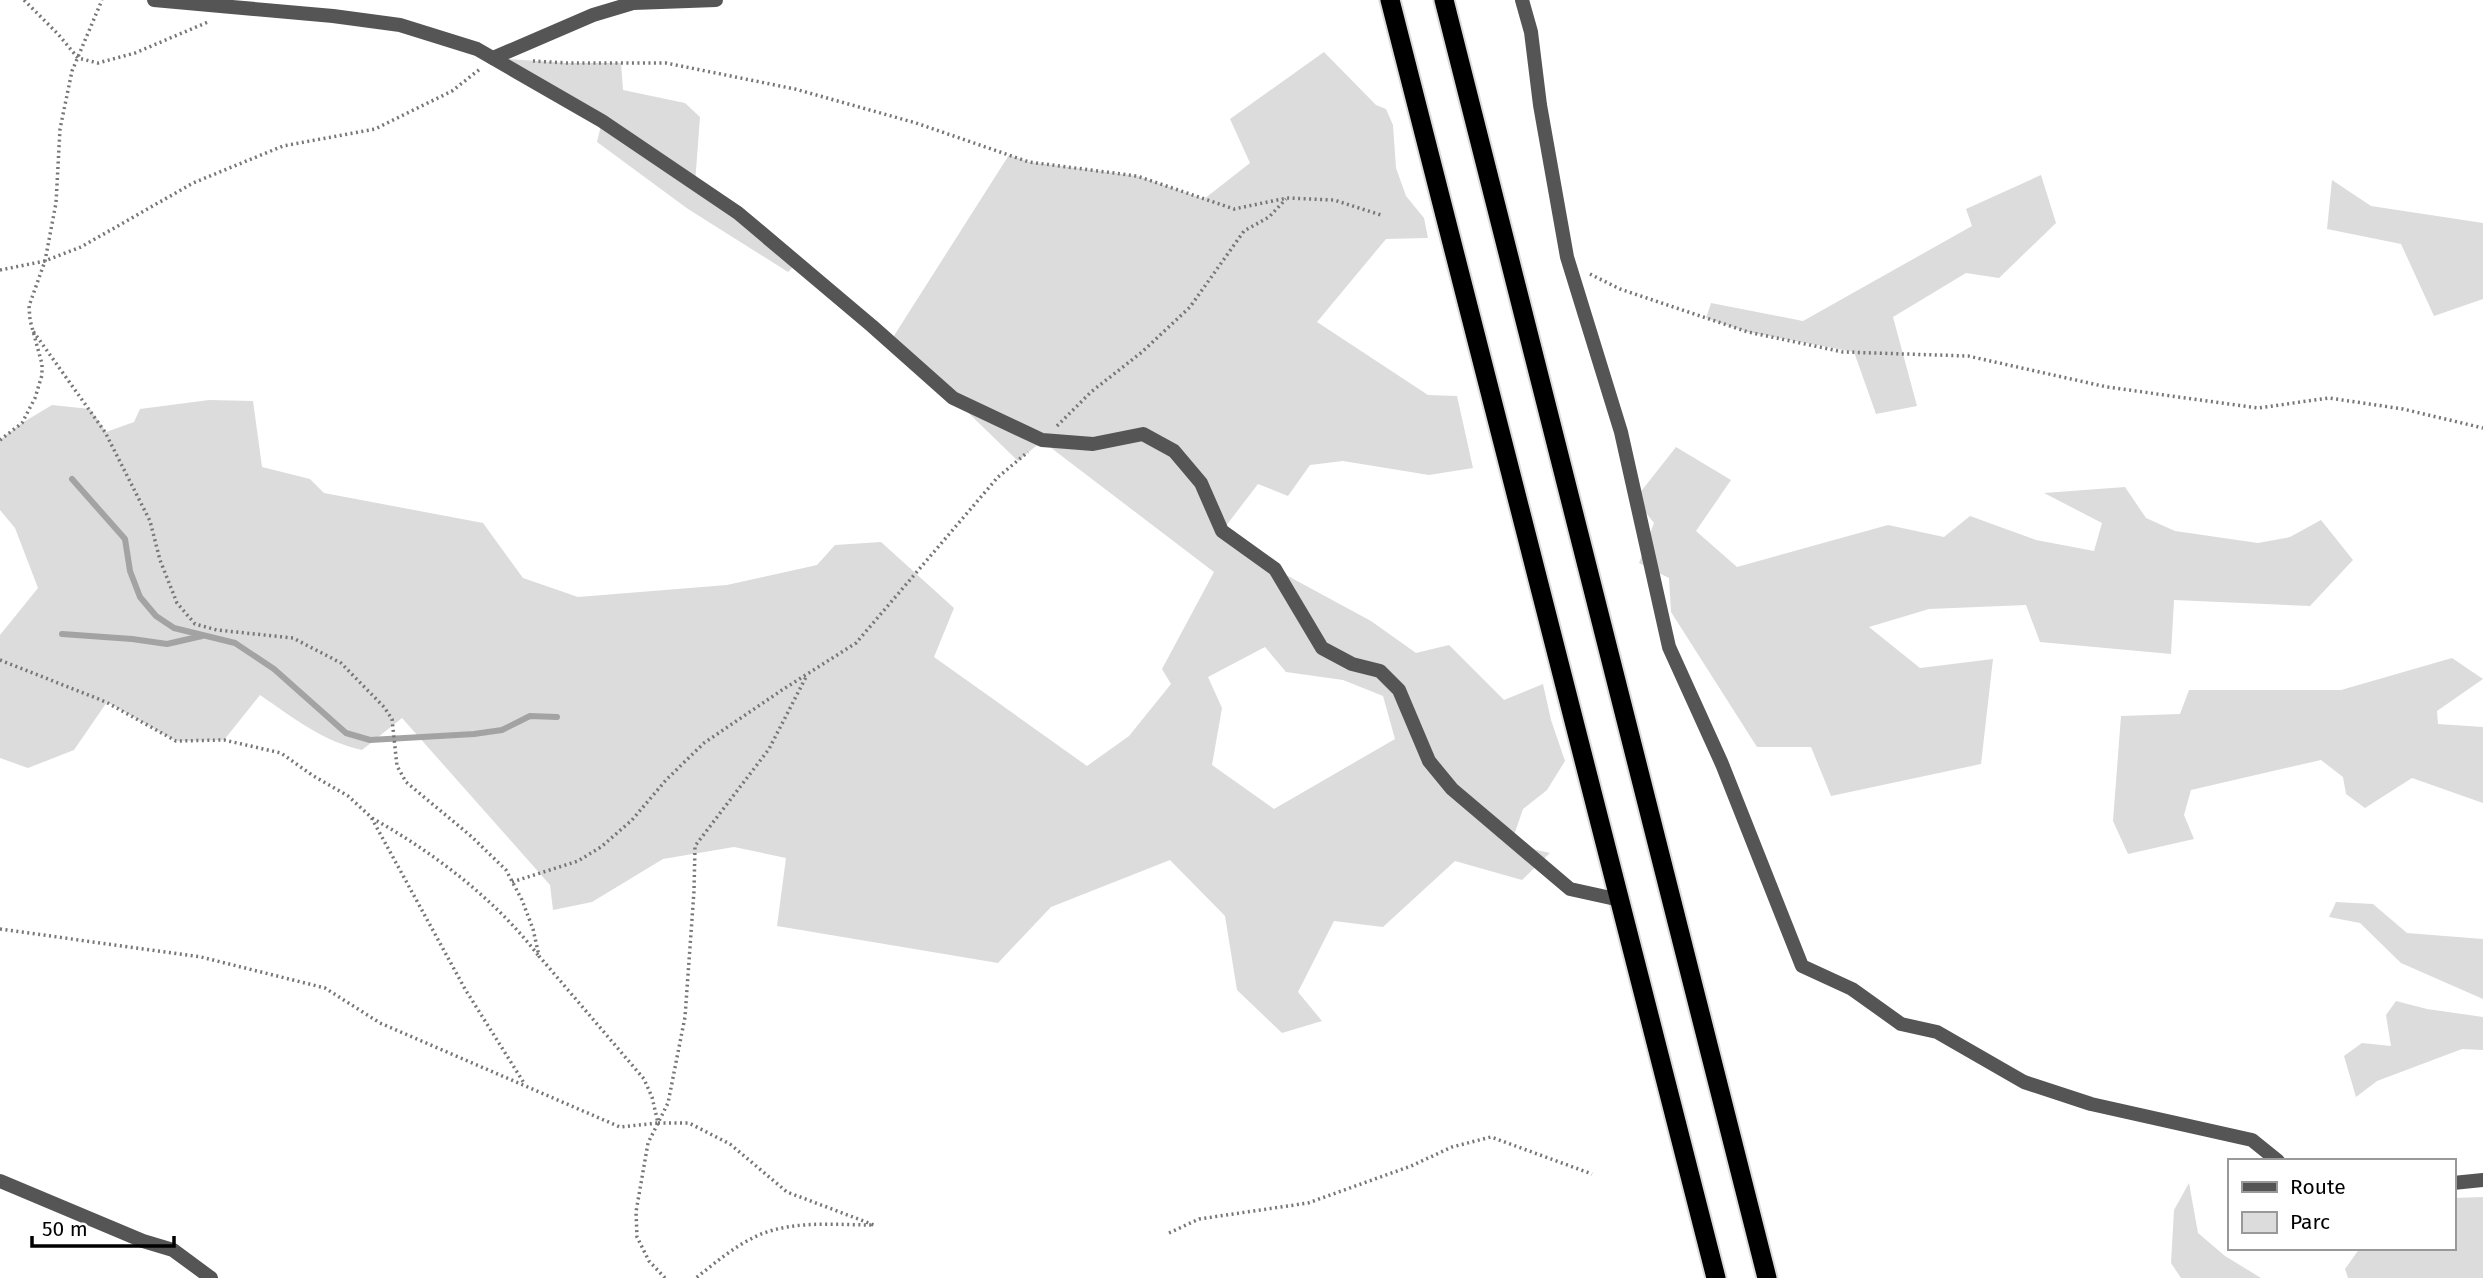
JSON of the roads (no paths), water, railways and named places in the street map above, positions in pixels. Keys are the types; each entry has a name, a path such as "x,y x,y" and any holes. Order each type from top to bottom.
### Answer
{"highway":[{"path":"1390,0 1716,1278"},
{"path":"1444,0 1767,1278"}],"street":[{"path":"154,0 333,16 400,25 477,49 602,121 738,214 953,398 1042,440 1093,444 1143,434 1174,450 1201,483 1222,531 1275,569 1322,648 1352,664 1380,671 1399,690 1429,761 1452,789 1570,889 1620,900"},
{"path":"493,58 593,15 633,3 716,0"},
{"path":"1522,0 1531,32 1540,105 1567,257 1621,432 1669,647 1722,764 1802,966 1853,989 1900,1024 1937,1032 2024,1082 2091,1104 2252,1140 2276,1159"},
{"path":"2455,1183 2483,1180"},
{"path":"0,1181 143,1241 173,1250 211,1278"}],"waterway":[{"path":"72,479 125,539 130,571 140,597 156,616 174,628 235,643 274,669 346,733 370,740 474,734 502,730 530,716 557,717"},
{"path":"62,634 167,644 202,636"}]}
